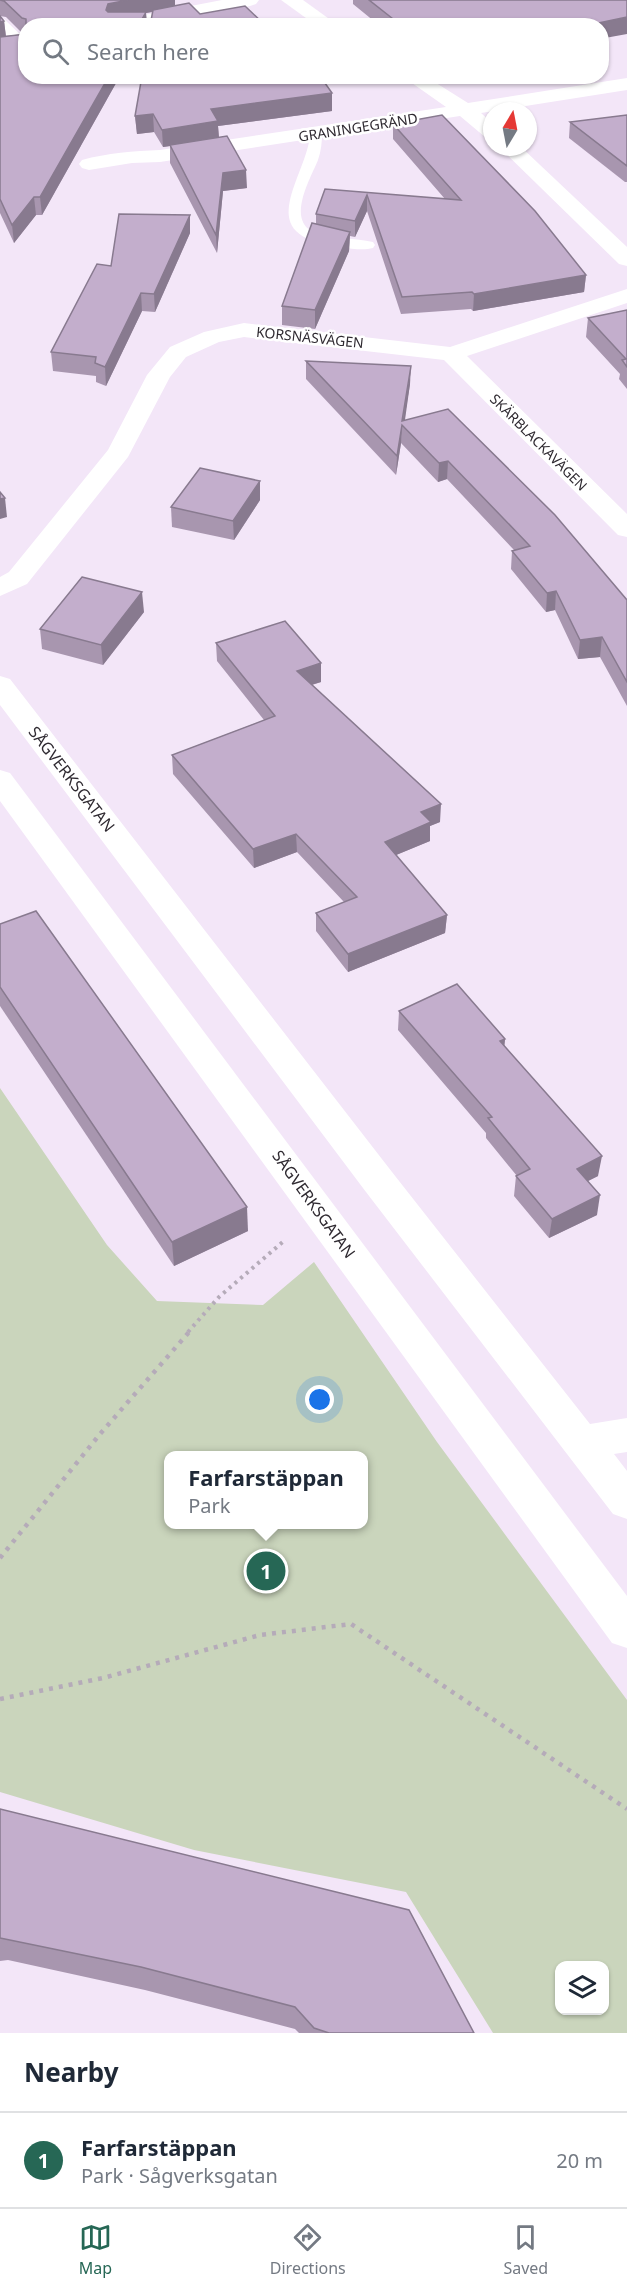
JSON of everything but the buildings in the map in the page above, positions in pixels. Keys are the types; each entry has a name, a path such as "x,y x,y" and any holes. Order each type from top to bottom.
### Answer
{"street":[{"path":"159,18 250,0"},
{"path":"290,0 318,18"},
{"path":"0,47 18,44"},
{"path":"424,84 465,110 483,125"},
{"name":"GRANINGEGRÄND","path":"89,164 316,133 627,84"},
{"path":"520,156 627,259"},
{"name":"KORSNÄSVÄGEN","path":"0,588 18,578 119,452 159,375 178,352 212,337 244,330 451,354 627,296"},
{"name":"SKÄRBLACKAVÄGEN","path":"451,354 627,529"},
{"name":"SÅGVERKSGATAN","path":"0,685 379,1182 627,1501"},
{"name":"SÅGVERKSGATAN","path":"0,780 627,1629"},
{"path":"581,1442 627,1435"}],"lane":[{"path":"0,22 18,38"},
{"path":"316,133 318,144 295,198 293,213 296,223 310,236 368,245"}],"path":[{"path":"0,1558 100,1434 219,1297 318,1210"},
{"path":"0,1699 102,1678 260,1635 351,1624 627,1809"}],"green space":[{"path":"0,1088 107,1245 157,1301 263,1305 314,1262 437,1442 627,1700 627,2033 493,2033 406,1892 194,1850 0,1792"}],"place":[{"name":"Farfarstäppan","path":"266,1571"}]}
